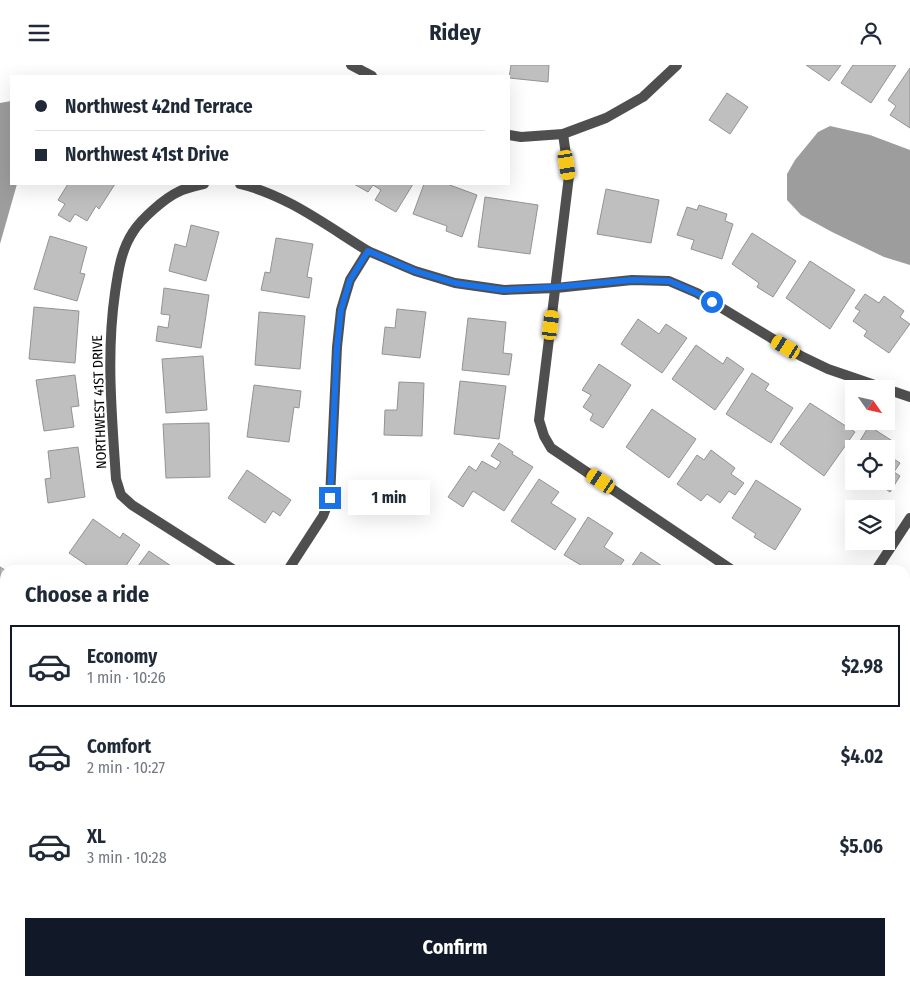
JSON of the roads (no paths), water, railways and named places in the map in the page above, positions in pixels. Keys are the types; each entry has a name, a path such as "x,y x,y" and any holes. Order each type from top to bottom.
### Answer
{"street":[{"path":"352,65 370,75"},
{"path":"510,135 522,137 563,134 606,118 643,97 677,65"},
{"path":"563,134 569,176 540,420 544,436 551,448 725,565"},
{"name":"NORTHWEST 41ST DRIVE","path":"201,185 177,192 146,216 133,231 124,250 117,275 110,323 109,372 116,479 121,495 132,505 226,565"},
{"path":"245,185 255,187 283,199 368,251 415,271 455,283 504,290 632,280 669,281 697,293 801,356 828,369 910,397"},
{"path":"291,565 323,516 330,498 337,347 341,310 350,280 368,251"},
{"path":"879,565 910,518"}]}
